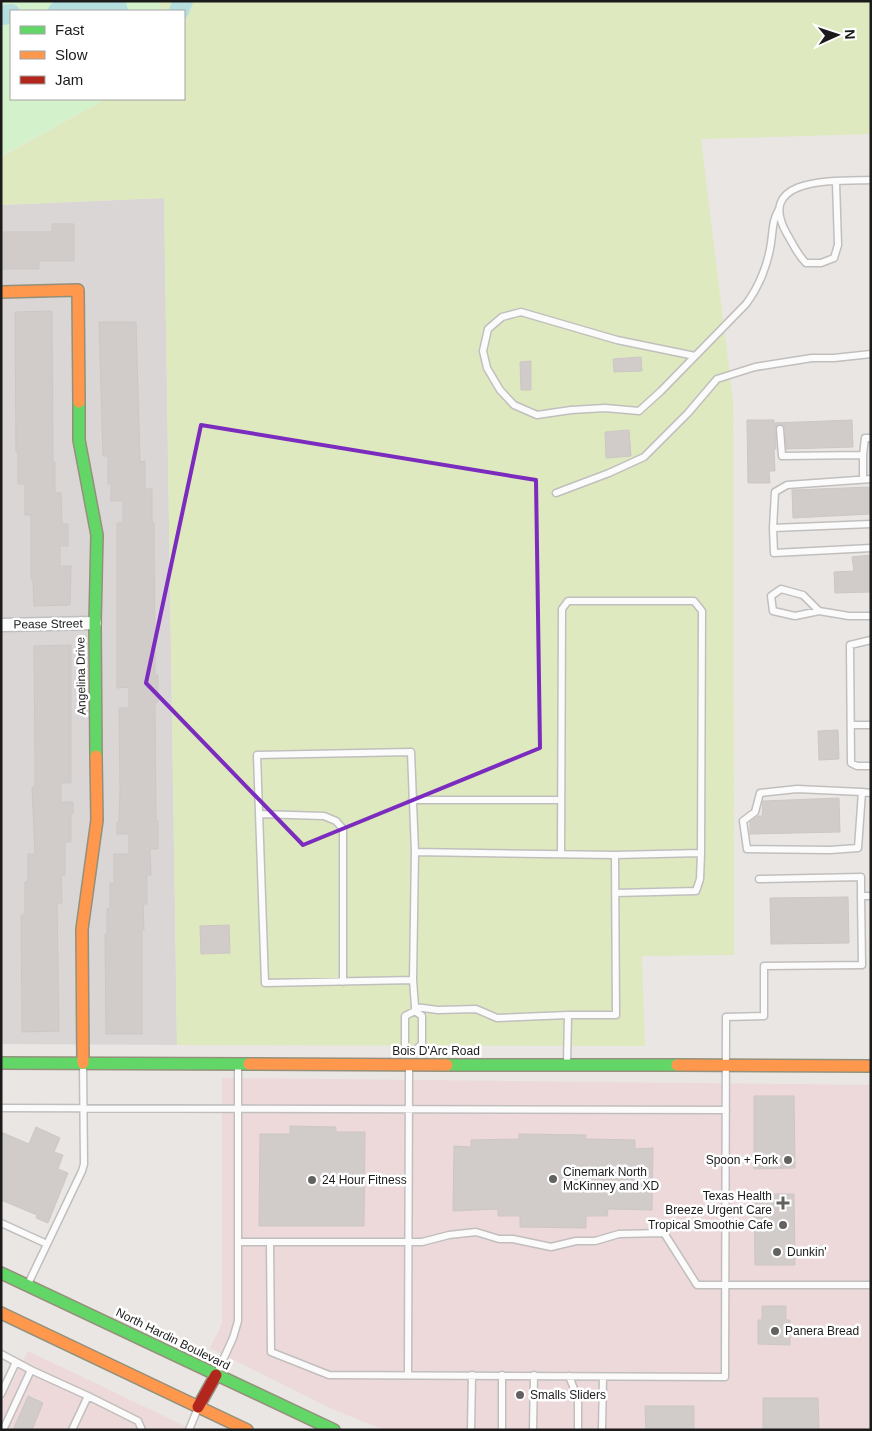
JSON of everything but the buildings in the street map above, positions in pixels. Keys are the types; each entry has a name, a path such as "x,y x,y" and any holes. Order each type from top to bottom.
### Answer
{"street":[{"name":"Angelina Drive","path":"1,292 78,290 79,440 96,534 94,623 97,820 82,929 83,1063"},
{"name":"Pease Street","path":"1,625 94,623"},
{"name":"Bois D'Arc Road","path":"1,1063 871,1066"},
{"name":"North Hardin Boulevard","path":"1,1273 334,1430"},
{"path":"1,1313 248,1430"},
{"path":"198,1407 216,1375"}],"lane":[{"path":"695,356 616,340 521,312 502,317 488,329 483,350 487,368 500,390 514,405 537,415 605,408 639,411 661,391 695,356 755,292 766,266 771,245 773,219 783,197 791,190 811,184 871,180"},
{"path":"778,209 781,223 797,253 806,263 821,263 834,258 838,245 836,182"},
{"path":"556,493 644,457 688,413 717,379 755,367 812,358 871,354"},
{"path":"780,429 782,456 863,455"},
{"path":"863,479 865,438 871,438"},
{"path":"871,479 787,485 774,492 773,528 774,553 871,548"},
{"path":"773,528 871,524"},
{"path":"819,611 803,595 781,589 771,596 773,611 795,616 819,611 849,616 871,616"},
{"path":"561,854 562,609 568,600 694,601 702,611 700,879 696,891 615,893"},
{"path":"871,640 850,645 851,762 857,766 871,766"},
{"path":"851,725 871,725"},
{"path":"408,1375 408,1110 413,1052 422,1044 422,1016 415,1009 413,980 414,852 411,752 257,755 265,983 413,980"},
{"path":"862,792 858,848 830,850 748,849 743,820 755,812 760,793 797,790 871,792"},
{"path":"412,800 562,800"},
{"path":"259,814 324,816 336,821 343,829 343,982"},
{"path":"414,852 615,855 701,853"},
{"path":"413,1052 405,1046 405,1016 415,1009 476,1009 498,1018 616,1015 615,855"},
{"path":"270,1242 270,1352 329,1375 725,1376 726,1016 764,1016 764,966 862,964 861,877 759,879"},
{"path":"861,896 871,896"},
{"path":"567,1065 568,1015"},
{"path":"27,1285 84,1164 83,1063"},
{"path":"216,1375 237,1326 238,1064"},
{"path":"1,1108 726,1110"},
{"path":"1,1223 47,1244"},
{"path":"238,1242 422,1242 449,1235 476,1232 499,1239 513,1239 555,1247 568,1242 595,1241 619,1234 664,1233 697,1285 871,1285"},
{"path":"1,1354 138,1421 142,1430"},
{"path":"1,1394 16,1362"},
{"path":"3,1430 32,1370"},
{"path":"471,1430 472,1375"},
{"path":"502,1375 502,1430"},
{"path":"533,1430 534,1375"},
{"path":"569,1376 578,1399 578,1430"},
{"path":"602,1430 603,1377"},
{"path":"72,1430 88,1396"},
{"path":"189,1430 198,1407"}],"highlighted area":[{"path":"201,425 536,480 540,748 303,845 146,683"}],"shaded area":[{"path":"164,198 177,1045 1,1044 1,205"},
{"path":"222,1078 871,1085 871,1430 384,1430 330,1408 210,1348 222,1324"},
{"path":"28,1351 193,1430 1,1430 1,1405"}],"green space":[{"path":"1,1 160,1 161,10 10,10 10,100 104,100 1,156"},
{"path":"160,1 871,1 871,134 701,139 733,401 734,955 642,956 645,1046 177,1045 164,198 1,205 1,157 104,100 185,100 185,10 161,10"}],"waterway":[{"path":"179,10 183,1"},
{"path":"73,10 117,7 118,10"},
{"path":"1,15 10,14"}],"traffic: fast":[{"path":"79,402 79,440 97,535 95,623 96,756"},
{"path":"1,1063 249,1064"},
{"path":"447,1065 677,1065"},
{"path":"1,1273 334,1430"}],"traffic: slow":[{"path":"1,292 78,290 79,402"},
{"path":"83,1063 82,929 97,820 96,756"},
{"path":"249,1064 447,1065"},
{"path":"677,1065 871,1066"},
{"path":"1,1313 247,1430"}],"traffic: jam":[{"path":"198,1407 216,1375"}],"place":[{"name":"Spoon + Fork","path":"788,1160"},
{"name":"Cinemark North McKinney and XD","path":"553,1179"},
{"name":"24 Hour Fitness","path":"312,1180"},
{"name":"Texas Health Breeze Urgent Care","path":"783,1203"},
{"name":"Tropical Smoothie Cafe","path":"783,1225"},
{"name":"Dunkin'","path":"777,1252"},
{"name":"Panera Bread","path":"775,1331"},
{"name":"Smalls Sliders","path":"520,1395"}]}
